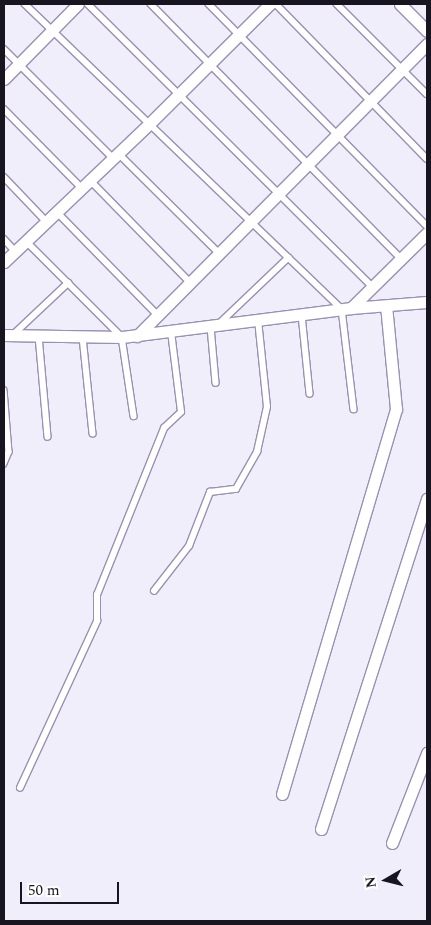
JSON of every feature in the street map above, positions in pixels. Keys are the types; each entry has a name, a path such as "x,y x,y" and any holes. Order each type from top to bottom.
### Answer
{"street":[{"path":"4,78 78,4"},
{"path":"4,262 150,123 178,93 270,4"},
{"path":"400,4 427,31"},
{"path":"136,336 427,44"},
{"path":"347,308 373,287 427,233"},
{"path":"8,335 136,336 347,308 427,302"},
{"path":"282,794 396,409 386,306"},
{"path":"321,829 427,499"},
{"path":"392,843 427,753"}],"lane":[{"path":"25,4 288,258 347,308 354,409"},
{"path":"88,4 373,287"},
{"path":"151,4 402,258"},
{"path":"208,4 427,226"},
{"path":"276,4 427,158"},
{"path":"337,4 427,94"},
{"path":"4,49 219,253"},
{"path":"4,109 190,282"},
{"path":"4,177 46,220"},
{"path":"56,211 158,315"},
{"path":"4,239 15,251"},
{"path":"26,241 122,337 134,416"},
{"path":"216,384 214,326 288,258"},
{"path":"8,335 68,283"},
{"path":"302,315 310,394"},
{"path":"154,592 189,546 210,492 236,489 256,452 267,407 258,320"},
{"path":"20,788 97,621 97,595 164,428 181,412 171,332"},
{"path":"39,336 48,437"},
{"path":"83,337 93,433"},
{"path":"4,390 9,452 4,464"}]}
